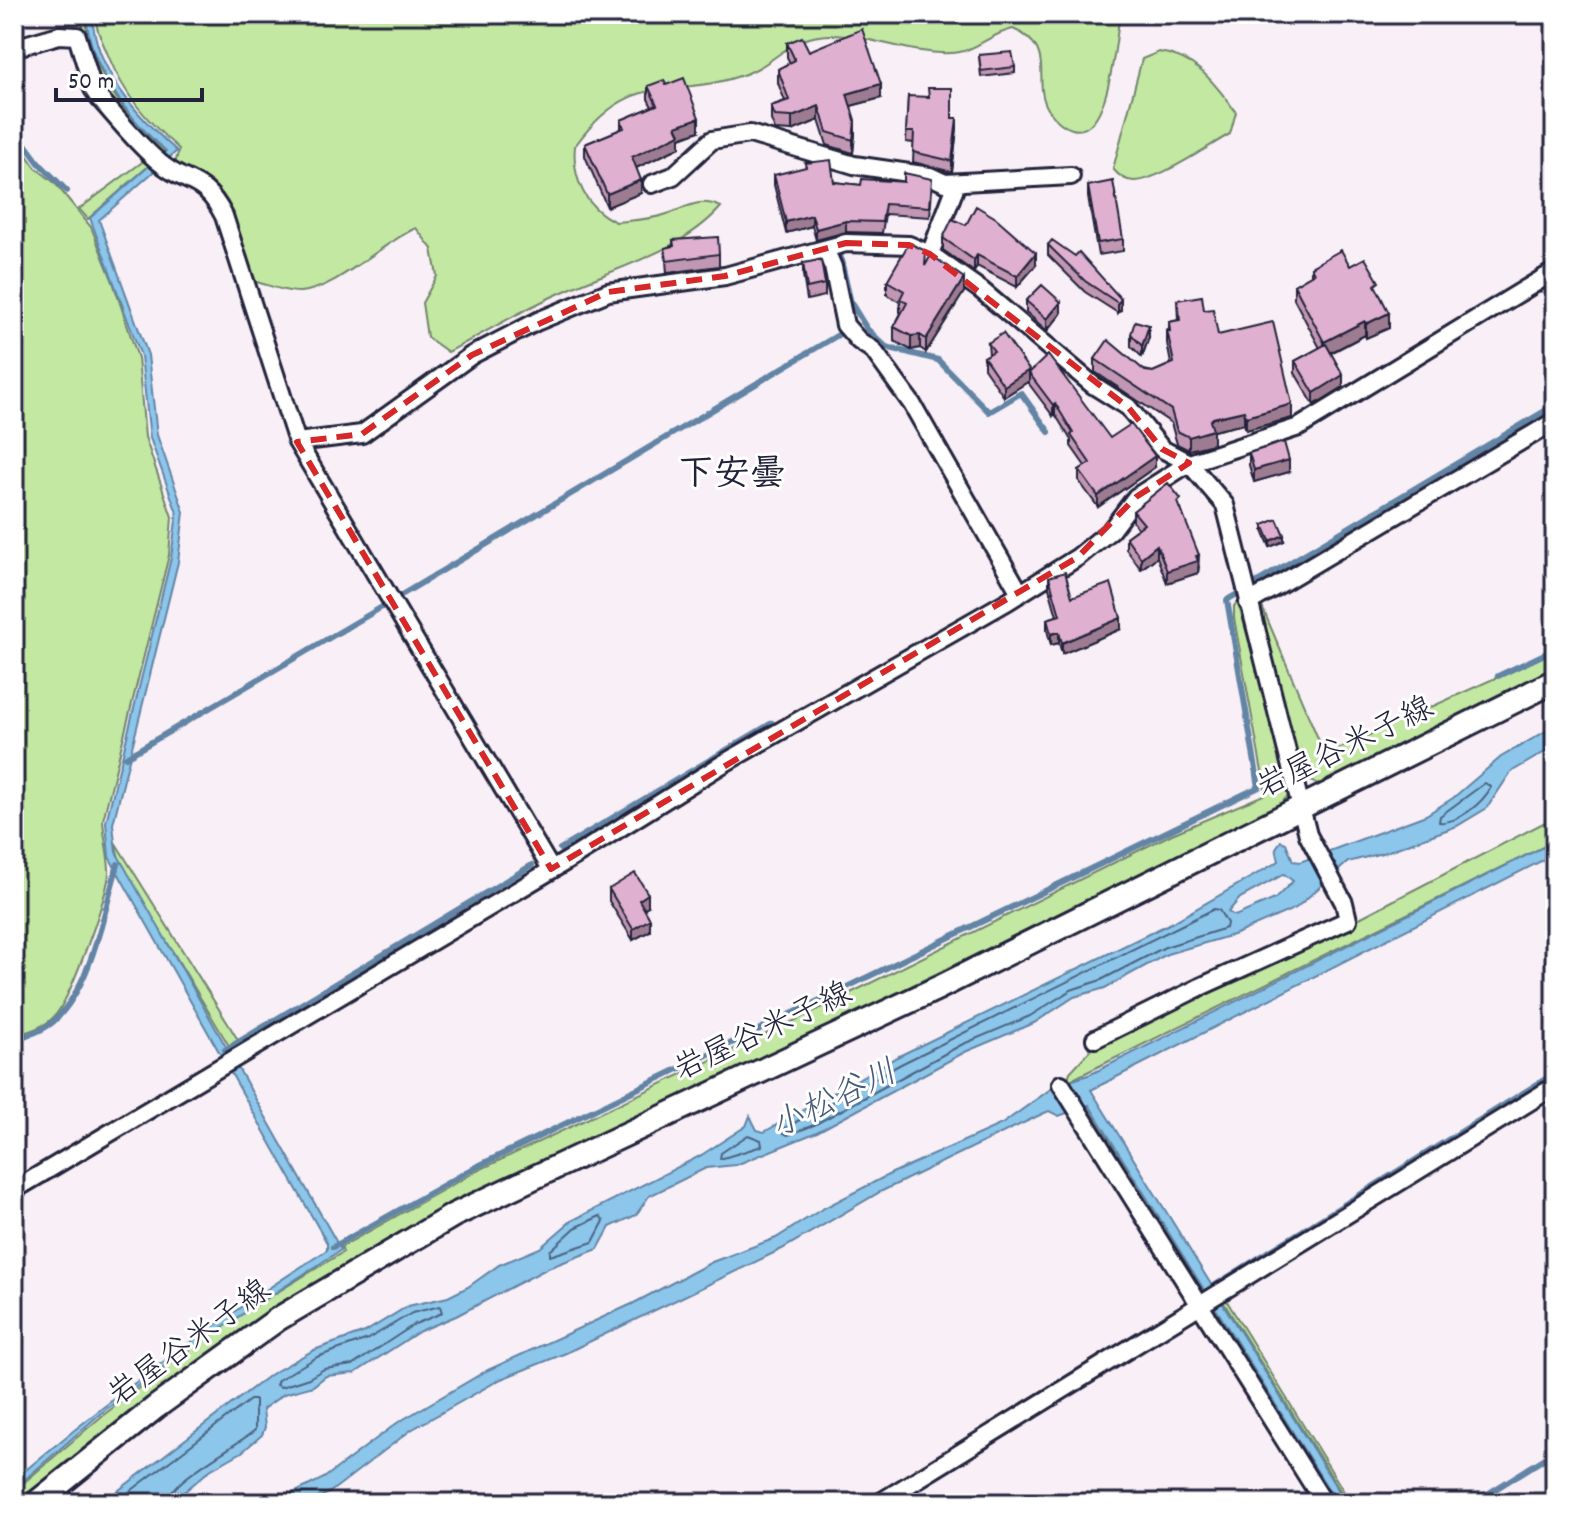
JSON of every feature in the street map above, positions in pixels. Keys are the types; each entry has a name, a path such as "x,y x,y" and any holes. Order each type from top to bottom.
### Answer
{"main road":[{"name":"岩屋谷米子線","path":"36,1503 156,1407 278,1319 454,1215 940,987 1555,681"}],"street":[{"path":"14,48 59,35 77,36 96,94 160,164 209,190 224,216 297,442 551,869"},
{"path":"652,184 673,176 712,140 750,134 854,165 957,183 1071,176"},
{"path":"930,254 957,183"},
{"path":"297,442 362,434 472,355 538,321 608,292 725,276 826,251 846,243 909,245 930,254 981,290 1093,385 1128,407 1162,449 1189,463 1225,505 1308,835 1344,903 1348,920 1095,1039"},
{"path":"826,251 833,267 845,325 859,341 873,350 912,404 1020,593"},
{"path":"14,1190 721,765 1020,593 1078,557 1111,530 1136,497 1189,463 1299,427 1555,271"},
{"path":"1248,600 1555,421"},
{"path":"1061,1084 1324,1503"},
{"path":"879,1503 1555,1086"}],"highlighted area":[{"path":"846,243 909,245 930,254 1128,407 1162,449 1189,463 1136,497 1078,557 551,869 297,442 362,434 472,355 608,292 725,276"}],"green space":[{"path":"81,14 85,14 93,53 101,72 123,107 165,151 158,156 101,97 83,34"},
{"path":"95,14 1120,14 1113,65 1103,104 1095,119 1085,128 1068,128 1050,112 1042,94 1041,63 1037,49 1027,37 1013,29 967,50 951,53 921,51 845,36 816,36 795,44 748,73 721,81 656,90 616,104 596,121 575,146 578,180 596,209 616,222 655,218 700,203 721,207 705,223 666,248 544,301 448,352 427,337 422,303 437,276 432,249 416,228 343,275 314,289 295,292 256,282 223,201 175,164 179,149 147,118 121,83 100,35"},
{"path":"1159,52 1184,59 1204,73 1236,112 1230,134 1169,169 1131,181 1113,169 1142,59"},
{"path":"14,137 36,168 55,183 91,227 138,358 145,437 172,517 169,555 103,820 109,869 104,897 80,965 57,1013 43,1025 14,1036"},
{"path":"145,160 153,162 88,219 79,209"},
{"path":"1238,602 1288,780 1288,796 1277,807 404,1234 318,1281 246,1327 20,1503 14,1503 14,1491 102,1416 225,1324 343,1252 341,1247 477,1171 800,1018 1172,834 1266,794 1234,618 1234,606"},
{"path":"1260,602 1325,755 1555,651 1555,669 1319,785 1308,780 1293,745 1257,608"},
{"path":"1555,817 1555,841 1067,1082 1070,1072 1095,1045 1342,927"},
{"path":"115,842 240,1043 232,1051 120,863"},
{"path":"1088,1106 1207,1295 1203,1297 1082,1107"},
{"path":"1225,1298 1351,1503 1348,1503 1222,1300"},
{"path":"1214,1305 1336,1503 1327,1503 1210,1314"}],"water":[{"path":"86,14 92,14 101,54 121,90 147,123 177,151 99,220 148,355 157,435 184,512 178,562 113,824 116,852 341,1250 175,1358 100,1414 14,1489 14,1480 127,1389 245,1304 327,1250 327,1243 109,857 106,822 171,558 177,513 150,438 141,356 90,218 166,151 137,123 112,90 94,53"},
{"name":"小松谷川","path":"1555,726 1555,746 1511,772 1487,808 1457,826 1386,852 1348,862 1296,908 1236,934 1167,954 1105,988 1074,997 1034,1023 965,1052 817,1132 736,1165 706,1168 649,1196 636,1215 610,1227 598,1249 548,1268 456,1316 420,1331 355,1373 326,1376 313,1386 284,1394 263,1409 265,1427 262,1435 242,1452 210,1470 171,1503 102,1503 271,1374 314,1350 365,1332 408,1306 448,1297 468,1287 499,1265 540,1248 571,1221 700,1156 746,1126 750,1116 757,1130 764,1132 897,1057 1173,922 1279,861 1276,848 1281,841 1286,843 1293,861 1300,862 1426,815 1453,798 1501,757","holes":["1284,874 1293,881 1275,899 1235,916 1228,912 1240,898"]},
{"path":"1555,841 1555,854 1091,1090 1346,1503 1337,1503 1089,1105 1059,1116 1049,1111 1042,1114 880,1192 782,1249 566,1353 501,1379 411,1430 329,1493 308,1503 274,1503 324,1478 397,1423 488,1370 632,1304 712,1262 776,1238 822,1209 890,1174 1002,1124 1055,1086 1091,1074"}],"building":[{"path":"862,29 881,84 847,94 855,120 853,140 827,132 819,106 792,117 775,116 771,106 789,100 778,69 795,60 787,43 802,37 809,51"},
{"path":"1012,52 1015,67 981,71 979,55"},
{"path":"684,78 699,118 676,126 680,134 632,157 641,180 607,194 585,144 624,128 621,120 657,105 648,86 664,80 666,85"},
{"path":"928,88 952,88 952,118 957,118 952,161 913,152 914,132 906,132 908,96 929,97"},
{"path":"831,160 834,182 861,185 862,179 904,182 904,173 932,179 930,207 885,204 882,222 846,221 816,229 812,215 786,222 774,175 806,167 805,163"},
{"path":"1113,181 1123,239 1098,243 1088,186"},
{"path":"976,206 996,218 1036,253 1017,276 977,255 974,260 943,238 952,219 966,225"},
{"path":"718,237 719,254 667,261 665,248 674,246 673,240"},
{"path":"1052,240 1075,256 1079,252 1121,299 1118,303 1085,281 1048,245"},
{"path":"909,243 926,251 925,266 931,255 964,278 926,339 920,335 911,336 894,327 907,303 900,299 904,291 887,281"},
{"path":"1341,250 1350,266 1365,258 1379,282 1375,285 1389,313 1366,324 1365,321 1324,342 1294,285 1314,273 1311,267"},
{"path":"821,260 825,284 807,288 803,263"},
{"path":"1042,285 1061,302 1047,319 1026,301"},
{"path":"1202,296 1204,310 1213,309 1218,335 1273,322 1292,404 1246,417 1244,411 1213,418 1210,421 1213,430 1189,437 1177,431 1171,410 1095,359 1108,340 1145,371 1153,372 1174,363 1167,330 1170,331 1169,322 1180,320 1177,300"},
{"path":"1135,321 1149,325 1142,346 1131,334"},
{"path":"1003,333 1029,370 1004,386 984,357 994,351 988,343"},
{"path":"1326,344 1343,375 1314,393 1295,361"},
{"path":"1048,355 1110,438 1131,424 1155,456 1098,496 1079,470 1090,463 1055,403 1053,405 1029,373"},
{"path":"1284,442 1289,460 1254,470 1249,453"},
{"path":"1168,483 1181,499 1178,502 1199,555 1196,556 1198,561 1167,571 1157,545 1141,558 1126,537 1144,524 1133,511"},
{"path":"1277,519 1284,535 1270,541 1263,525"},
{"path":"1065,572 1072,597 1111,583 1121,618 1062,643 1059,632 1051,634 1047,619 1060,615 1049,577"},
{"path":"635,873 648,894 639,900 650,919 633,929 609,889"}],"waterway":[{"path":"14,129 39,163 67,191"},
{"path":"840,256 851,303 867,329 886,347 938,360 989,412 1021,393 1049,432"},
{"path":"403,594 843,332"},
{"path":"1259,787 1227,600 1555,405"},
{"path":"126,757 382,607"},
{"path":"1498,676 1555,649"},
{"path":"560,849 772,723"},
{"path":"333,1247 474,1168 1259,787"},
{"path":"14,1039 54,1021 78,988 95,947 118,864"},
{"path":"225,1050 532,865"},
{"path":"1209,1289 1555,1073"},
{"path":"1473,1503 1555,1452"}],"district":[{"name":"下安曇","path":"732,477"}]}
